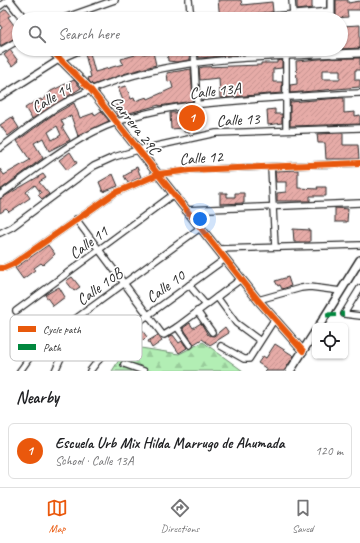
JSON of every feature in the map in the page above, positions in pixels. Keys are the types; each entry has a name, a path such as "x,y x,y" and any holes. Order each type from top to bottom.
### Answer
{"street":[{"path":"0,6 9,0 18,12"},
{"path":"81,12 115,0"},
{"path":"189,0 190,12"},
{"path":"292,0 293,12"},
{"path":"331,0 331,12"},
{"path":"0,51 12,44"},
{"name":"Calle 14","path":"348,52 360,53"},
{"name":"Carrera 29C","path":"57,56 91,90 118,122 185,210 274,320 303,351"},
{"path":"0,97 67,56"},
{"path":"195,56 197,104"},
{"path":"286,56 286,130"},
{"name":"Calle 14","path":"0,148 63,103 91,90 159,68 196,63 286,56"},
{"name":"Calle 13A","path":"0,195 82,138 118,122 155,111 197,104 285,96 360,93"},
{"name":"Calle 13","path":"0,233 12,227 94,166 114,157 138,150 216,133 360,128"},
{"name":"Calle 12","path":"0,268 13,264 115,193 159,174 190,170 360,163"},
{"path":"271,167 275,247"},
{"name":"Calle 11","path":"16,311 174,194"},
{"path":"185,210 360,203"},
{"path":"76,219 98,250 164,335 241,279"},
{"name":"Calle 10B","path":"81,315 200,228"},
{"path":"217,249 360,245"},
{"name":"Calle 10","path":"142,318 225,259"},
{"path":"321,323 360,260"},
{"path":"189,284 206,305"},
{"path":"258,300 301,288 310,287 341,291"},
{"path":"360,288 344,314 360,316"},
{"path":"217,297 236,323 260,340"},
{"path":"197,311 212,332"},
{"path":"221,346 246,360 249,358 274,320"},
{"path":"177,327 190,345"},
{"path":"290,371 312,337"},
{"name":"Calle 10B","path":"20,371 27,361"},
{"path":"55,371 60,361"},
{"name":"Calle 10","path":"90,371 98,361"},
{"path":"124,364 144,371"}],"green space":[{"path":"203,342 243,371 112,371 118,361 142,361 142,348 179,354"}],"building":[{"path":"218,0 241,0 242,5 272,2 273,12 219,12"},
{"path":"297,0 312,0 312,8 297,10"},
{"path":"336,0 348,0 348,3 360,1 360,10 336,12"},
{"path":"6,9 11,15 8,17 12,22 12,40 0,46 0,30 2,28 0,25 0,13"},
{"path":"360,25 360,48 348,49 348,26"},
{"path":"10,50 12,56 14,56 18,61 12,66 4,55"},
{"path":"86,56 91,56 95,72 123,64 121,59 132,56 154,56 156,65 93,85 89,81 88,78 91,77"},
{"path":"168,56 190,56 190,60 177,62 168,61"},
{"path":"199,56 227,56 199,58"},
{"path":"331,58 360,58 360,70 355,70 355,80 360,80 360,87 290,93 290,85 297,84 296,61","holes":["322,70 340,70 340,79 322,79"]},
{"path":"282,60 282,68 273,69 273,82 282,82 282,93 220,98 219,78 200,80 199,68 203,67 261,65 261,63 277,63 277,61"},
{"path":"191,69 193,101 159,105 118,116 114,106 124,103 118,88 126,86 131,99 134,98 135,101 147,97 148,99 173,88 171,81 168,82 167,73"},
{"path":"74,80 81,88 32,119 25,108 41,99 42,101 51,91"},
{"path":"344,98 344,113 355,112 355,116 360,115 360,124 290,126 290,102"},
{"path":"74,103 80,118 94,113 95,115 101,111 109,121 78,136 71,116 61,120 64,126 62,127 70,140 49,151 43,138 34,143 43,158 0,190 0,169 4,175 30,160 17,141 51,116","holes":["57,126 61,135 52,140 48,132"]},
{"path":"275,109 275,114 282,114 282,123 268,125 267,110"},
{"path":"190,112 191,132 184,132 184,128 171,129 170,113"},
{"path":"12,117 19,128 8,136 0,125"},
{"path":"343,133 343,145 358,145 359,159 326,159 325,143 318,143 317,134"},
{"path":"70,152 77,163 67,170 59,160"},
{"path":"137,167 141,177 128,183 124,176 131,172 130,170"},
{"path":"298,170 298,188 318,189 317,187 326,187 326,196 310,196 310,201 277,201 277,193 286,192 286,182 276,182 275,171"},
{"path":"43,174 46,178 39,182 49,194 42,199 38,195 41,193 35,185 26,192 30,198 9,212 6,209 0,213 0,199"},
{"path":"113,174 118,186 103,192 99,182"},
{"path":"220,193 227,193 227,197 235,197 235,193 244,193 244,203 220,204"},
{"path":"335,208 348,209 347,222 335,222"},
{"path":"293,229 310,230 310,242 294,242"},
{"path":"48,245 55,254 43,265 41,263 34,268 35,270 23,279 15,268"},
{"path":"72,277 80,287 74,291 66,281"},
{"path":"288,277 291,286 282,289 275,281"},
{"path":"59,287 65,297 53,306 45,295"},
{"path":"190,323 193,328 201,323 208,335 214,336 225,327 229,333 210,345 202,339 194,344 183,328"},
{"path":"142,330 147,337 143,341 142,340"},
{"path":"158,335 162,341 152,348 148,341"},
{"path":"173,335 179,343 182,341 187,348 179,353 168,337"},
{"path":"275,344 294,356 284,371 265,371 267,369 258,363 263,356 266,358"}],"marked path":[{"path":"326,315 344,314"}],"cycle path":[{"path":"57,56 91,90 258,300 303,351"},
{"path":"0,268 13,264 115,193 159,174 190,170 360,163"}],"place":[{"name":"Escuela Urb Mix Hilda Marrugo de Ahumada","path":"192,118"}]}
